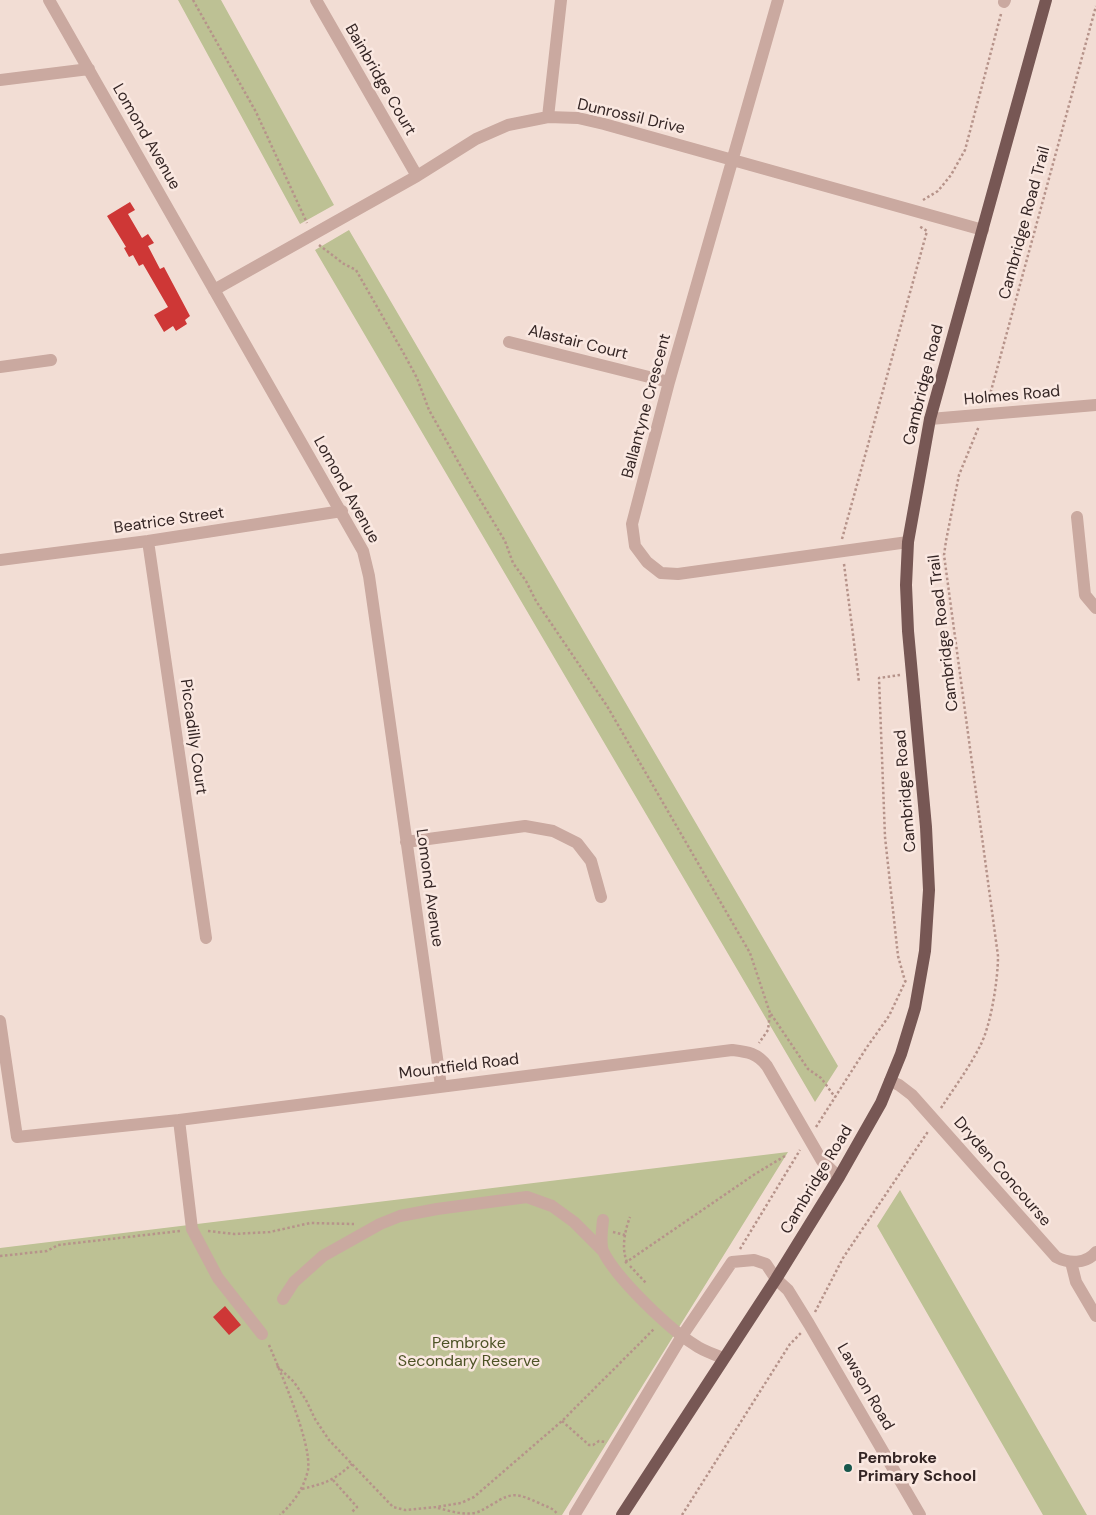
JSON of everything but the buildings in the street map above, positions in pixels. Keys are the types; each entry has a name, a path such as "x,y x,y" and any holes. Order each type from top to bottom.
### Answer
{"main road":[{"name":"Cambridge Road","path":"622,1515 776,1279 839,1178 880,1103 909,1027 923,968 929,890 928,848 906,585 908,542 930,419 1046,0"}],"street":[{"name":"Lomond Avenue","path":"49,0 363,551 369,576 441,1086"},
{"name":"Bainbridge Court","path":"316,0 417,176"},
{"path":"548,117 561,0"},
{"name":"Ballantyne Crescent","path":"778,0 669,382 632,524 635,546 647,562 661,573 678,574 908,542"},
{"path":"0,80 89,69"},
{"name":"Dunrossil Drive","path":"214,290 417,176 476,139 508,125 548,117 578,118 604,124 983,230"},
{"name":"Alastair Court","path":"509,342 669,382"},
{"path":"0,367 51,360"},
{"name":"Holmes Road","path":"930,419 1096,405"},
{"name":"Beatrice Street","path":"0,560 342,512"},
{"path":"1077,517 1085,595 1096,608"},
{"name":"Piccadilly Court","path":"148,540 206,938"},
{"path":"406,842 525,826 553,831 577,844 590,860 601,897"},
{"name":"Mountfield Road","path":"0,1023 18,1137 179,1120 732,1050 752,1052 760,1057 822,1161 839,1178"},
{"name":"Dryden Concourse","path":"890,1081 912,1095 1050,1252 1062,1260 1070,1262"},
{"path":"179,1120 191,1225 218,1278 262,1334"},
{"path":"283,1299 294,1282 323,1256 380,1224 400,1216 436,1209 527,1197 552,1206 574,1222 602,1250 616,1270 663,1320 696,1346 723,1358"},
{"path":"602,1250 603,1220"},
{"path":"1096,1252 1086,1259 1070,1262 1076,1282 1096,1316"},
{"name":"Lawson Road","path":"732,1262 754,1260 766,1264 776,1279 788,1290 920,1515"},
{"path":"575,1514 682,1336 732,1262"}],"path":[{"path":"193,0 256,112 306,223"},
{"path":"922,201 938,191 951,175 965,150 1004,1"},
{"name":"Cambridge Road Trail","path":"937,1113 964,1074 984,1038 998,971 998,956 944,556 946,541 959,475 983,415 1096,6"},
{"path":"842,541 927,231 916,224"},
{"path":"319,245 344,264 356,270 404,354 438,425 505,541 513,563 526,581 536,601 607,706 750,953 770,1013 808,1069 821,1078 835,1097"},
{"path":"844,563 859,682"},
{"path":"905,981 898,956 885,837 880,678 912,673"},
{"path":"809,1139 889,1016 905,981 923,968"},
{"path":"759,1042 768,1030 770,1013"},
{"path":"732,1262 800,1150"},
{"path":"616,1270 785,1156"},
{"path":"630,1217 624,1245 624,1256 646,1283"},
{"path":"277,1366 294,1382 329,1440 393,1507 405,1510 436,1507 461,1503 474,1497 562,1421 663,1320"},
{"path":"262,1334 277,1366 299,1423 306,1449 308,1468 302,1489 291,1505 280,1515"},
{"path":"562,1421 589,1445 599,1441 607,1443"},
{"path":"302,1489 333,1480 352,1464"},
{"path":"333,1480 357,1507 352,1512"},
{"path":"436,1507 457,1514 475,1513 500,1499 514,1494 548,1506 558,1515"}],"green space":[{"path":"178,0 221,0 334,205 300,224"},
{"path":"349,230 838,1066 815,1102 315,250"},
{"name":"Pembroke Secondary Reserve","path":"788,1152 562,1515 0,1515 0,1248"},
{"path":"900,1190 1087,1515 1043,1515 877,1226"}],"place":[{"name":"Pembroke Primary School","path":"848,1468"}]}
